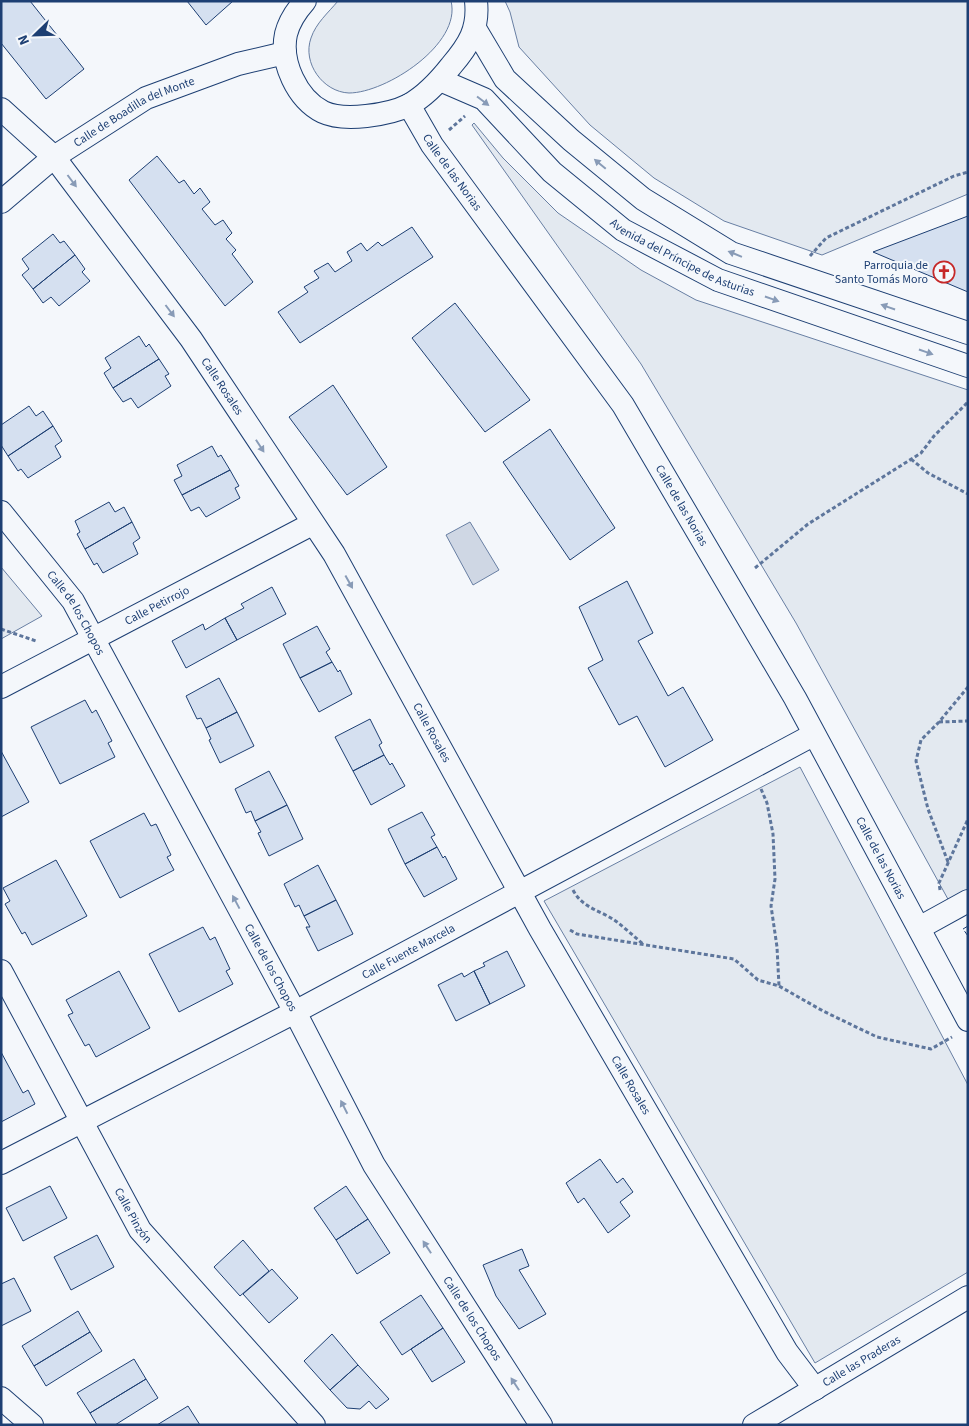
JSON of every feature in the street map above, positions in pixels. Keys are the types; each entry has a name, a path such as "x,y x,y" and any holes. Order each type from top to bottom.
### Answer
{"street":[{"path":"305,1 297,11 286,34 285,53 291,76 305,98 324,112 349,117 378,114 409,105 440,80 460,56 476,30 476,1"},
{"name":"Avenida del Príncipe de Asturias","path":"476,30 505,79 571,140 643,200 731,253 968,333"},
{"name":"Calle de Boadilla del Monte","path":"1,202 54,157 146,98 238,64 285,53"},
{"name":"Avenida del Príncipe de Asturias","path":"440,80 484,99 552,172 623,230 718,280 968,366"},
{"name":"Calle de las Norias","path":"409,105 432,145 623,405 795,698 813,735 918,928 964,1026"},
{"name":"Calle Rosales","path":"1,109 54,157 191,339 312,524 334,554 540,928 787,1352 815,1389"},
{"name":"Calle de los Chopos","path":"1,512 72,600 94,637 295,1012 374,1165 541,1425"},
{"name":"Calle Petirrojo","path":"1,686 312,524"},
{"name":"Calle Fuente Marcela","path":"1,1163 295,1012 813,735"},
{"path":"918,928 968,901"},
{"name":"Calle Pinzón","path":"1,971 140,1230 314,1425"},
{"name":"Calle las Praderas","path":"754,1425 968,1296"},
{"path":"1,1398 32,1425"}],"path":[{"path":"804,278 810,255 826,238 954,176 968,172"},
{"path":"755,568 808,524 921,453 934,436 968,402"},
{"path":"911,459 928,473 968,494"},
{"path":"1,629 38,642 60,656"},
{"path":"948,862 928,809 916,762 921,740 939,722 968,687"},
{"path":"939,722 968,721"},
{"path":"753,767 767,803 773,834 775,880 771,906 777,947 779,986"},
{"path":"941,892 939,883 968,819"},
{"path":"562,870 578,899 589,907 615,920 644,945"},
{"path":"540,928 556,922 577,934 734,959 758,980 779,986 823,1011 877,1037 931,1049 964,1026"}],"shaded area":[{"path":"338,1 451,1 451,17 445,34 418,63 382,85 364,91 349,93 331,88 323,82 312,66 309,57 313,33"},
{"path":"505,1 968,1 968,194 822,255 724,221 654,178 590,125 519,47 510,12"},
{"path":"474,123 503,158 558,213 641,270 696,300 968,390 968,890 949,901 796,623 641,364 472,125"},
{"path":"470,522 499,570 473,585 446,535"},
{"path":"1,567 42,616 1,639"},
{"path":"800,767 968,1085 968,1272 815,1363 544,901"}],"building":[{"path":"1,1 30,1 84,69 46,99 1,43"},
{"path":"187,1 233,1 206,25"},
{"path":"157,156 179,183 184,180 194,194 200,188 210,202 202,209 215,225 223,220 232,233 226,239 236,250 232,254 253,282 225,306 129,180"},
{"name":"Parroquia de Santo Tomás Moro","path":"968,216 968,292 873,252"},
{"path":"412,227 433,257 300,343 278,312 308,292 304,287 319,278 314,271 328,263 335,272 352,261 347,252 361,243 367,251 378,242 382,246"},
{"path":"53,234 60,243 64,241 75,255 33,289 22,275 29,269 22,259"},
{"path":"75,255 85,269 82,272 90,281 59,306 51,297 43,303 33,289"},
{"path":"455,303 530,400 485,432 412,338"},
{"path":"139,336 146,347 149,344 159,359 113,388 104,373 111,368 105,358"},
{"path":"159,359 169,374 165,376 171,386 138,408 131,398 123,402 113,388"},
{"path":"333,385 387,467 347,495 289,417"},
{"path":"29,406 36,416 43,411 53,426 8,456 1,445 1,425"},
{"path":"53,426 62,441 55,446 61,457 28,478 21,469 18,471 8,456"},
{"path":"550,429 615,528 570,560 503,462"},
{"path":"212,446 218,457 221,455 230,470 182,495 174,480 182,476 177,465"},
{"path":"230,470 239,486 235,488 240,498 206,517 199,507 191,511 182,495"},
{"path":"109,502 115,512 124,507 132,522 85,549 77,534 80,532 75,521"},
{"path":"132,522 140,538 133,543 138,554 103,573 97,563 94,565 85,549"},
{"path":"627,581 653,633 638,641 668,696 683,687 713,740 665,767 637,716 619,725 588,668 603,660 579,607"},
{"path":"272,587 286,614 237,640 225,618 244,608 241,604"},
{"path":"225,618 237,640 186,668 172,641 203,624 205,630"},
{"path":"317,626 330,649 326,652 332,662 300,678 283,644"},
{"path":"332,662 338,672 340,670 352,694 319,712 300,678"},
{"path":"219,678 237,712 206,728 201,718 197,719 186,696"},
{"path":"85,700 92,713 96,710 112,741 108,743 115,757 60,784 31,727"},
{"path":"237,712 254,746 220,763 209,740 211,739 206,728"},
{"path":"370,719 382,743 379,745 384,755 353,771 335,737"},
{"path":"1,751 29,802 1,817"},
{"path":"384,755 390,765 392,763 405,786 371,805 353,771"},
{"path":"269,771 287,805 255,821 251,811 246,813 235,789"},
{"path":"287,805 303,839 269,856 258,833 261,832 255,821"},
{"path":"422,812 435,835 431,837 437,847 405,864 388,829"},
{"path":"144,813 151,826 156,824 171,855 167,857 174,870 120,898 90,841"},
{"path":"437,847 443,858 445,856 457,879 424,897 405,864"},
{"path":"56,860 87,916 32,945 25,932 22,934 5,904 10,901 3,888"},
{"path":"318,865 336,900 304,916 299,905 295,907 284,884"},
{"path":"336,900 353,934 318,951 306,927 310,927 304,916"},
{"path":"203,927 210,940 215,937 230,969 226,971 233,984 179,1012 149,954"},
{"path":"507,951 525,986 490,1004 474,971 485,966 483,963"},
{"path":"119,971 150,1028 96,1057 89,1044 85,1046 68,1015 73,1013 66,1000"},
{"path":"474,971 490,1004 456,1021 438,985 462,973 464,977"},
{"path":"1,1052 23,1093 28,1090 35,1104 1,1122"},
{"path":"600,1159 617,1183 623,1178 633,1192 620,1202 630,1216 608,1233 584,1198 578,1203 566,1183"},
{"path":"50,1186 67,1218 23,1241 6,1208"},
{"path":"346,1186 368,1219 336,1240 314,1208"},
{"path":"368,1219 390,1253 357,1274 336,1240"},
{"path":"97,1235 114,1267 71,1290 54,1257"},
{"path":"243,1240 269,1271 240,1296 214,1267"},
{"path":"522,1249 529,1266 519,1270 546,1314 519,1329 496,1296 483,1265"},
{"path":"272,1269 298,1298 269,1323 243,1294"},
{"path":"14,1278 31,1311 1,1326 1,1284"},
{"path":"421,1295 443,1328 402,1355 380,1322"},
{"path":"78,1311 90,1332 34,1366 22,1346"},
{"path":"443,1328 465,1362 432,1382 411,1349"},
{"path":"90,1332 102,1351 46,1386 34,1366"},
{"path":"332,1334 358,1365 330,1390 304,1361"},
{"path":"134,1359 146,1379 90,1413 77,1393"},
{"path":"358,1365 389,1399 376,1409 369,1401 360,1409 347,1408 330,1390"},
{"path":"146,1379 158,1398 115,1425 97,1425 90,1413"},
{"path":"188,1406 200,1425 157,1425"}],"fence":[{"path":"968,926 963,929 968,936"}],"place":[{"name":"Parroquia de Santo Tomás Moro","path":"944,272"}]}
